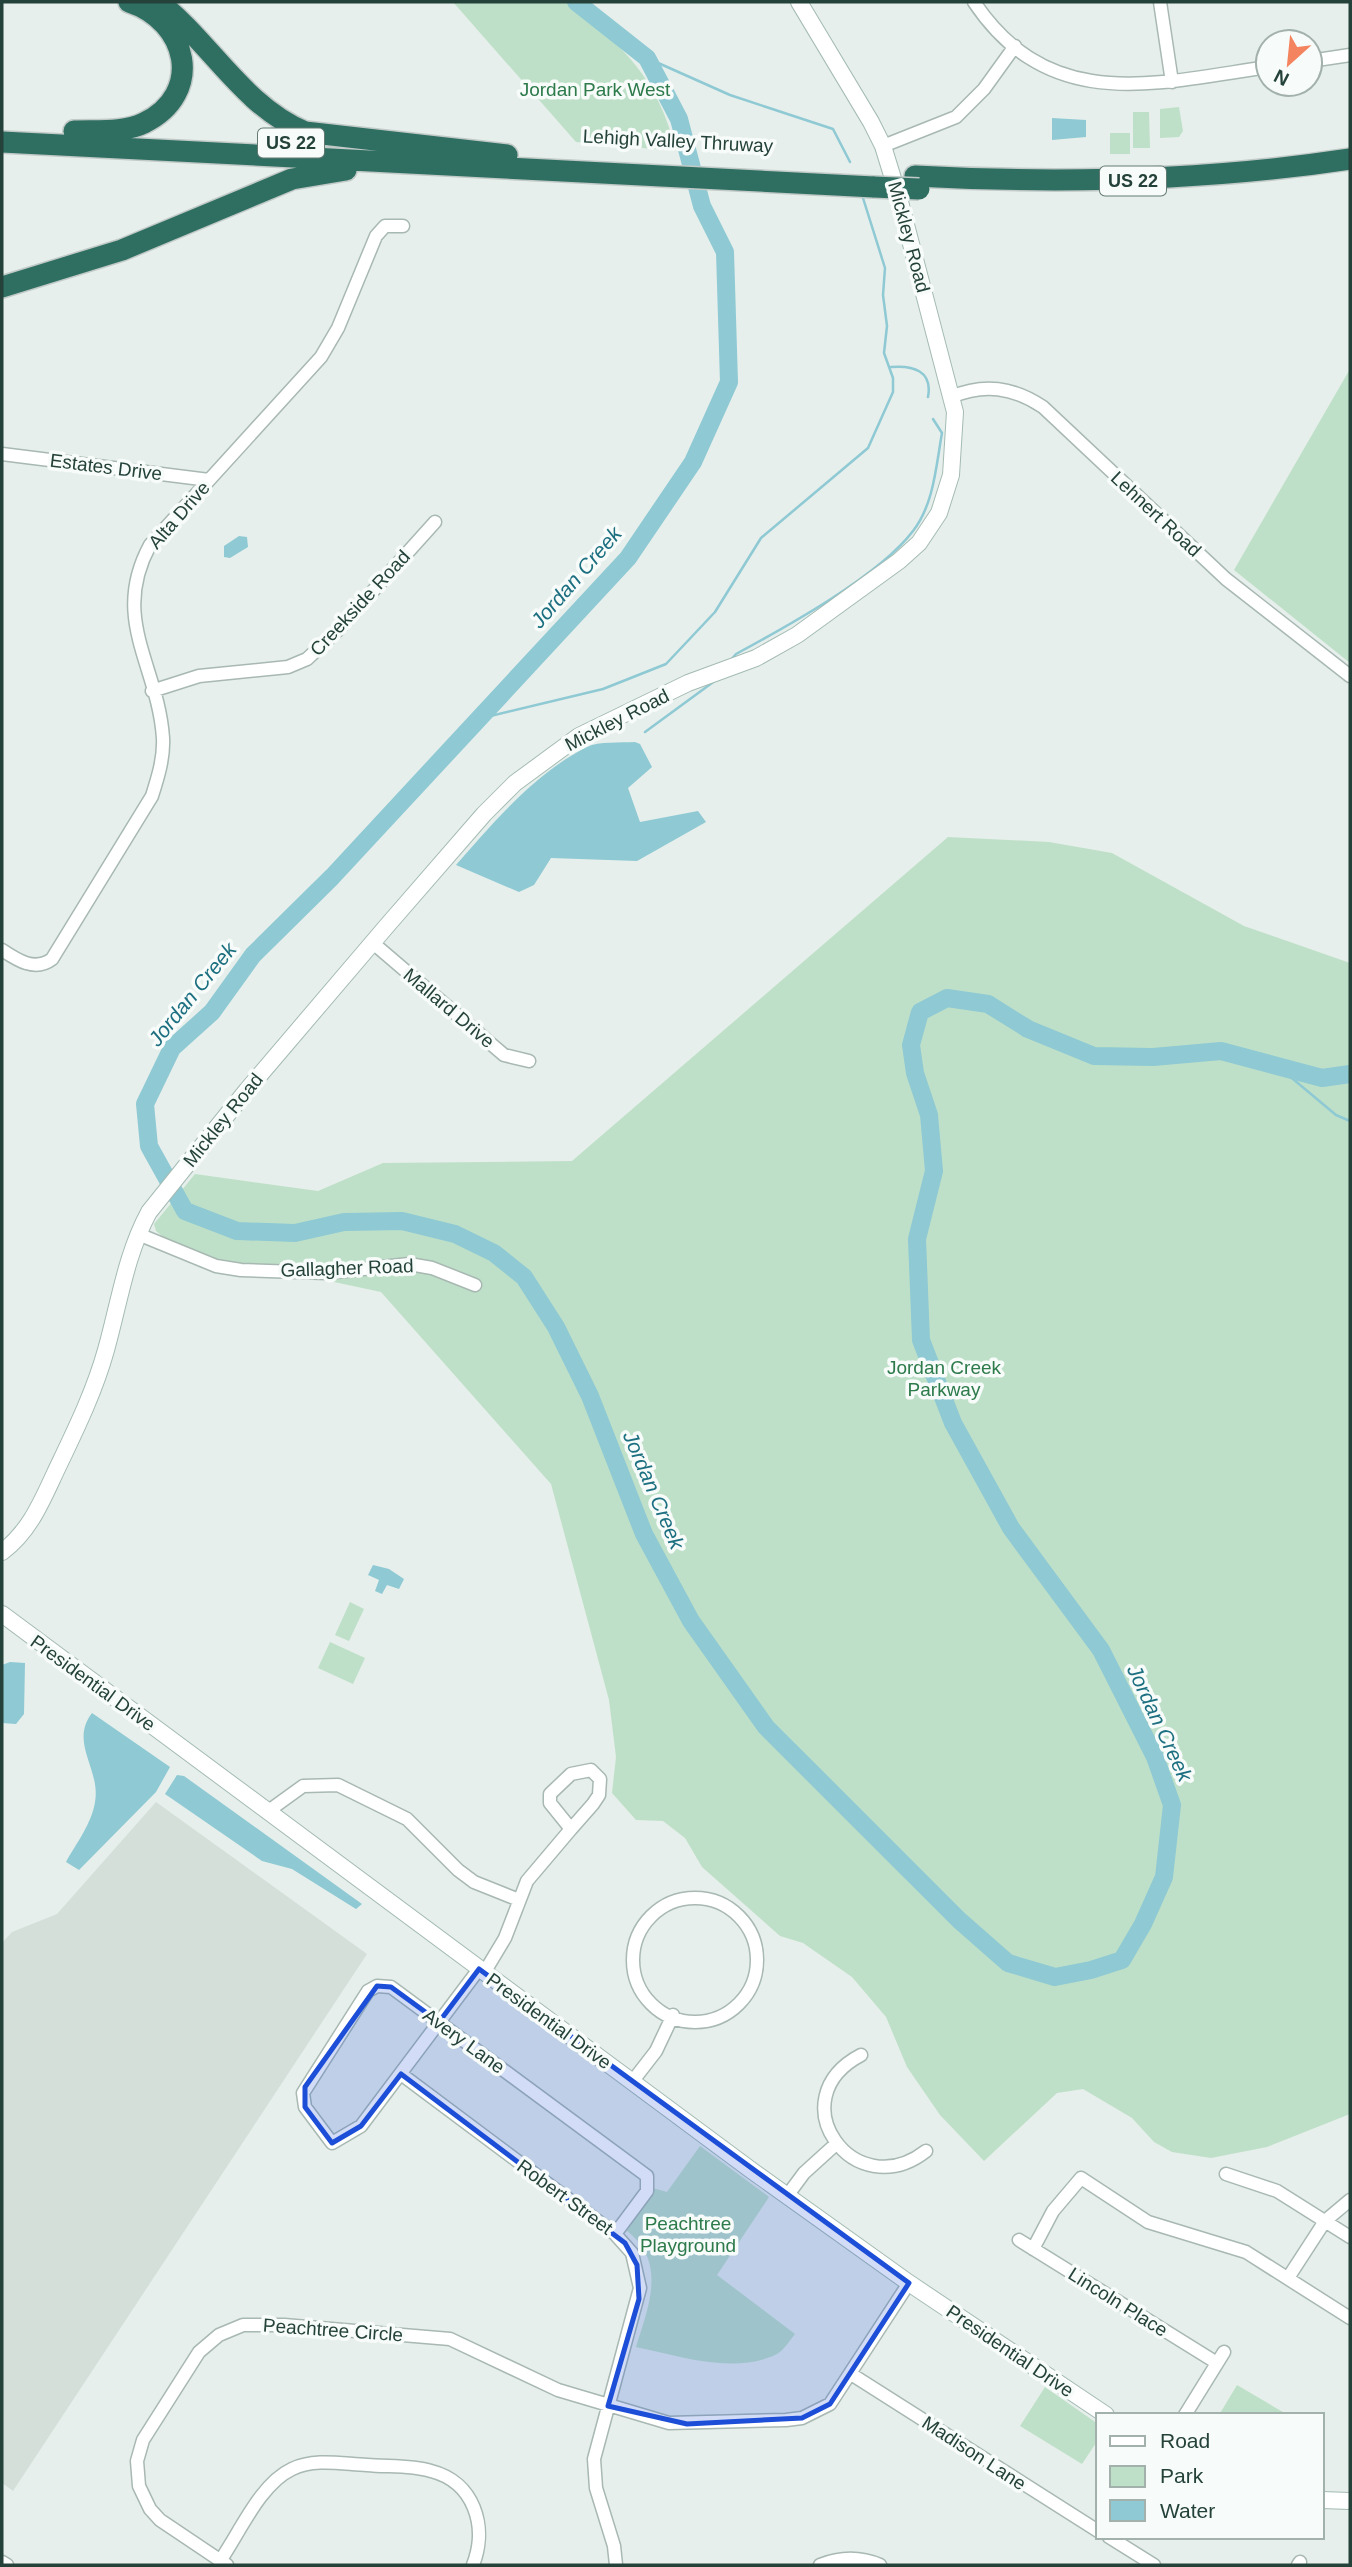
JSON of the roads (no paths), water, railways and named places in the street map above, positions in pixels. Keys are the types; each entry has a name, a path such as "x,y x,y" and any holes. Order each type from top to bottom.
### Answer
{"highway":[{"path":"74,131 138,125 158,114 175,92 182,64 177,38 159,16 129,2"},
{"path":"159,2 261,105 305,132 508,155"},
{"name":"Lehigh Valley Thruway","path":"2,128 508,155 615,167"},
{"name":"Lehigh Valley Thruway","path":"2,142 406,163 615,167 872,180 1040,195 1149,194 1258,185 1350,172"},
{"name":"Lehigh Valley Thruway","path":"917,183 1148,180 1257,172 1350,159"},
{"path":"2,288 122,250 292,179 406,163"}],"street":[{"name":"Mickley Road","path":"2,1552 17,1539 35,1515 76,1430 105,1352 138,1234 149,1212 484,814 532,769 579,736 706,677 736,667 797,635 899,561 919,543 939,513 951,475 956,427 951,397 883,146 799,2"},
{"path":"974,2 996,29 1015,46 1048,67 1094,82 1131,86 1254,69"},
{"path":"1160,2 1172,82"},
{"path":"883,146 956,117 984,89 1015,46"},
{"path":"1324,59 1350,55"},
{"name":"Alta Drive","path":"2,950 25,963 46,963 52,959 152,796 160,772 163,737 135,628 133,607 137,574 159,534 321,357 338,328 371,245 381,229 390,224 403,226"},
{"name":"Lehnert Road","path":"951,397 972,390 993,388 1021,395 1043,407 1226,579 1350,676"},
{"name":"Estates Drive","path":"2,454 209,480"},
{"name":"Creekside Road","path":"152,691 200,676 288,667 307,659 328,641 435,522"},
{"name":"Mallard Drive","path":"373,943 504,1055 529,1062"},
{"name":"Gallagher Road","path":"138,1234 216,1266 241,1270 327,1273 410,1264 432,1268 475,1285"},
{"name":"Presidential Drive","path":"2,1614 787,2196 909,2283 1103,2413"},
{"path":"401,2074 505,1938 519,1900 535,1870 571,1829 599,1795 600,1779 591,1770 571,1774 549,1798 571,1829"},
{"path":"267,1812 303,1786 315,1783 338,1785 407,1819 474,1882 519,1900"},
{"path":"690,1899 712,1902 736,1915 751,1935 757,1959 754,1982 742,2001 722,2016 697,2021 673,2015 653,2004 639,1986 632,1962 636,1937 649,1917 667,1904 690,1899"},
{"name":"Avery Lane","path":"401,2074 361,2126 332,2143 305,2107 303,2093 368,1991 377,1986 391,1987 646,2176 647,2191 615,2234"},
{"path":"632,2082 656,2051 673,2015"},
{"path":"861,2055 838,2071 827,2091 824,2115 836,2144 854,2159 878,2166 900,2165 926,2151"},
{"name":"Robert Street","path":"401,2074 615,2234 632,2253 640,2288 608,2406"},
{"path":"787,2196 804,2173 836,2144"},
{"path":"1226,2174 1264,2184 1350,2237"},
{"path":"1033,2249 1053,2211 1081,2178 1148,2222 1173,2232 1231,2246 1288,2278 1350,2318"},
{"path":"1288,2278 1325,2221 1350,2200"},
{"name":"Lincoln Place","path":"1019,2240 1217,2363"},
{"name":"Peachtree Circle","path":"223,2563 160,2520 150,2509 139,2486 137,2460 143,2440 199,2351 230,2329 250,2324 284,2325 450,2339 542,2384 669,2423 802,2418 830,2404 909,2283"},
{"path":"1186,2413 1224,2351"},
{"name":"Madison Lane","path":"851,2374 1096,2530"},
{"path":"608,2406 596,2446 594,2475 614,2546 616,2565"},
{"path":"223,2563 270,2486 291,2469 318,2462 427,2470 452,2479 469,2497 477,2515 480,2543 473,2565"},
{"path":"1324,2500 1350,2501"},
{"path":"1112,2539 1154,2565"},
{"path":"820,2565 844,2558 858,2558 880,2565"},
{"path":"2,2562 6,2565"}],"water":[{"path":"1052,118 1086,120 1086,137 1052,140"},
{"path":"239,536 247,537 248,547 230,558 224,557 224,546"},
{"path":"635,742 640,744 652,767 628,788 640,822 698,811 706,822 637,861 551,858 534,885 519,892 456,865 516,800 550,770 592,745"},
{"path":"373,1565 389,1569 404,1579 399,1589 387,1585 382,1594 375,1591 379,1580 368,1575"},
{"path":"10,1662 25,1663 24,1714 16,1724 2,1723 2,1665"},
{"path":"92,1713 170,1767 156,1792 79,1870 66,1862 87,1825 95,1802 94,1778 84,1746 86,1724"},
{"path":"177,1775 184,1776 362,1904 356,1909 292,1869 262,1861 165,1794"}],"waterway":[{"name":"Jordan Creek","path":"576,2 647,58 679,119 702,206 725,252 729,382 693,462 628,558 332,877 253,955 212,1012 172,1048 145,1104 149,1146 185,1211 237,1231 295,1233 344,1222 402,1221 455,1234 494,1253 524,1277 556,1327 590,1396 644,1534 691,1621 766,1727 959,1920 1008,1963 1055,1977 1122,1960 1143,1924 1164,1877 1172,1805 1155,1757 1101,1650 1011,1528 953,1423 921,1340 917,1239 934,1171 929,1115 915,1073 911,1045 920,1012 947,998 988,1004 1028,1029 1094,1056 1153,1057 1221,1051 1322,1078 1350,1074"},
{"path":"647,58 730,95 833,129 850,162"},
{"path":"478,719 603,689 666,664 715,612 761,538 868,448 893,392 893,378 884,353 887,326 883,295 885,268 863,198"},
{"path":"891,367 907,367 920,372 927,381 928,397"},
{"path":"730,661 736,654 855,583 898,548 913,531 926,509 936,471 942,433 933,419"},
{"path":"645,732 716,680"},
{"name":"Jordan Creek","path":"1281,1069 1336,1115 1350,1121"}],"park label":[{"name":"Jordan Park West","path":"595,89"},
{"name":"Jordan Creek Parkway","path":"944,1378"},
{"name":"Peachtree Playground","path":"688,2234"}]}
